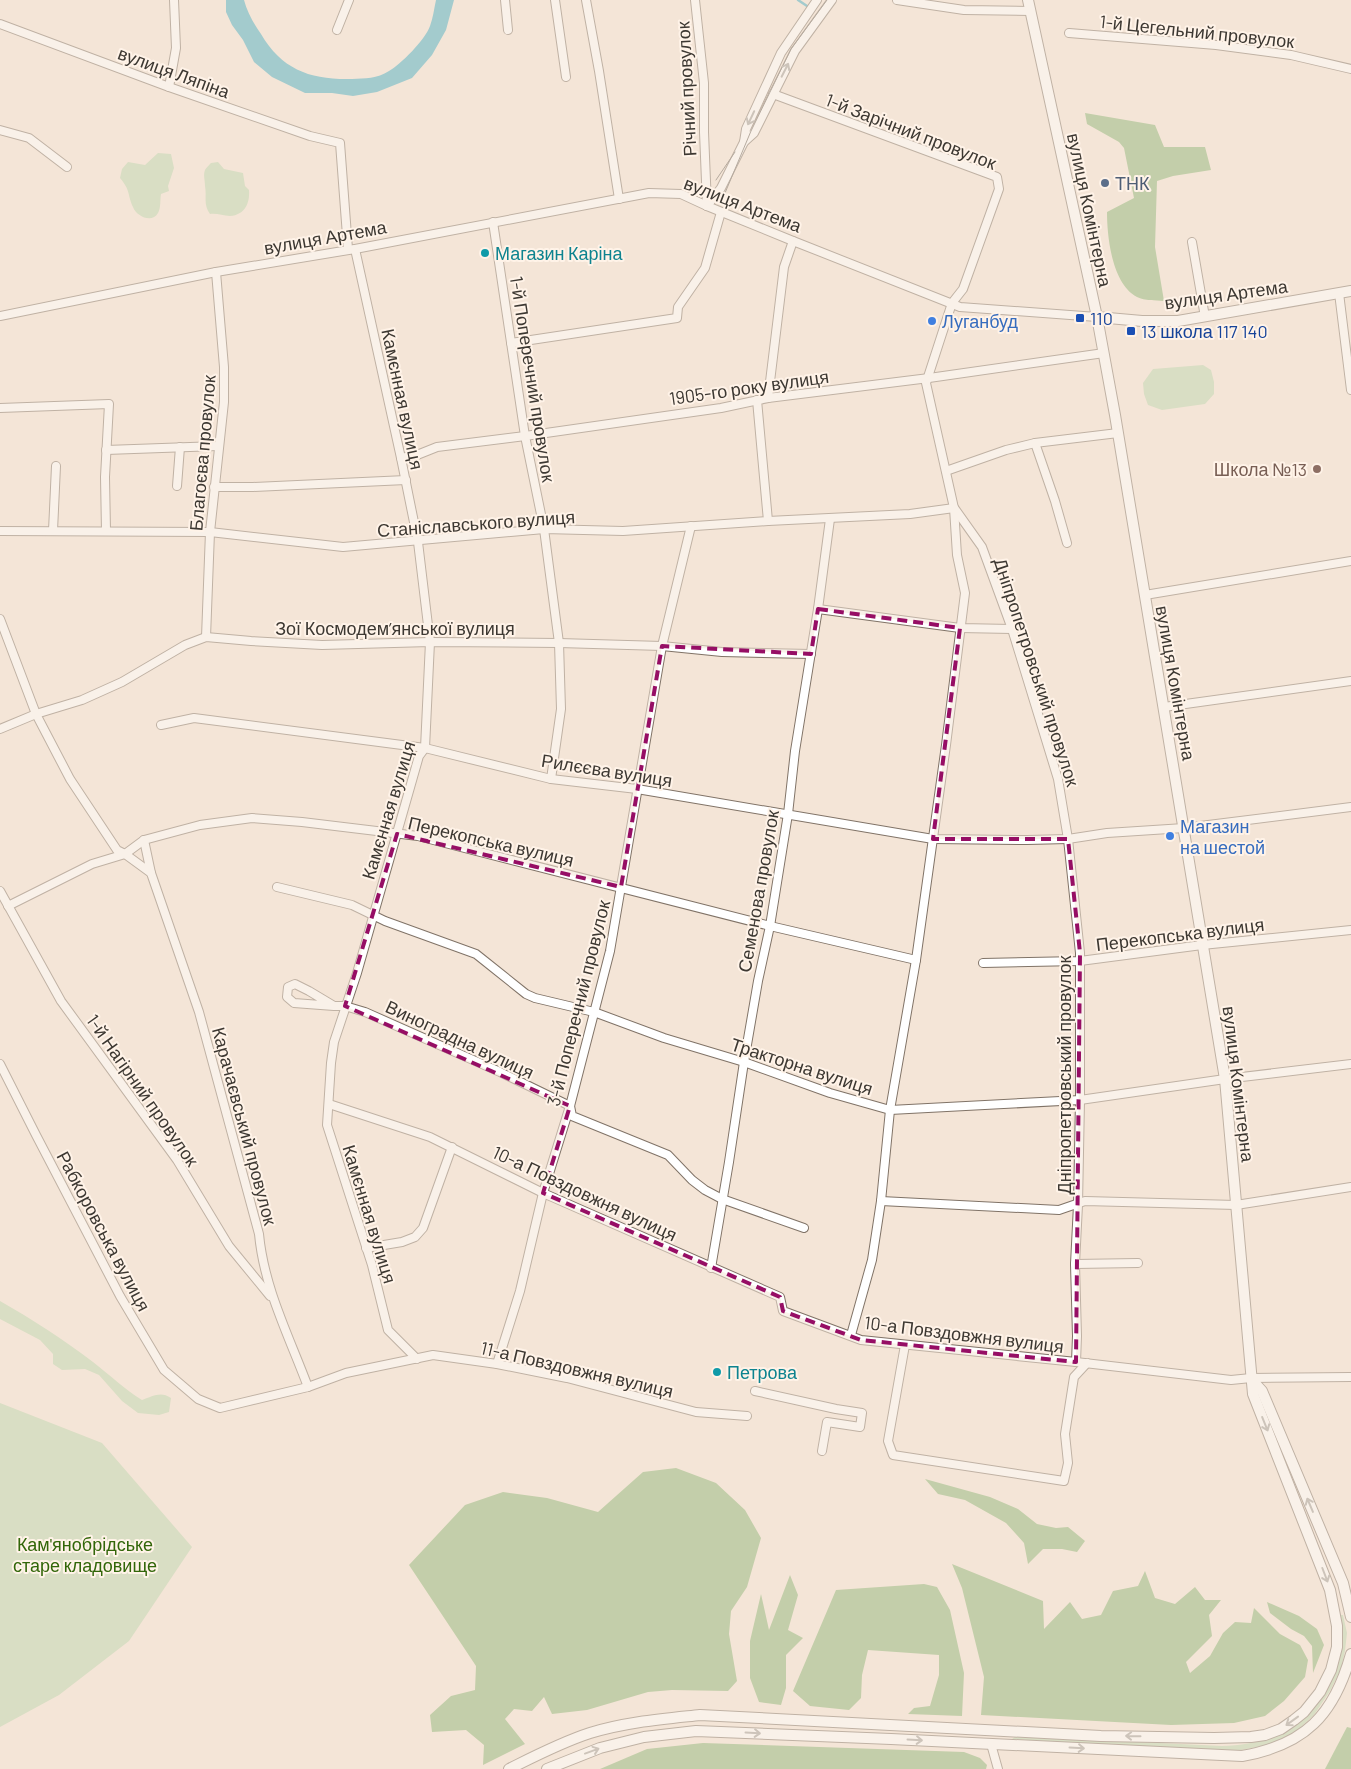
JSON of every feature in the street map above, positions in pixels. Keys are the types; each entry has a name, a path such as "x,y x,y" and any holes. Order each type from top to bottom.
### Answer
{"main road":[{"name":"вулиця Комінтерна","path":"509,1769 540,1753 590,1733 634,1722 700,1715 1101,1736 1251,1737 1265,1735 1281,1729 1304,1712 1320,1692 1331,1670 1337,1647 1338,1626 1327,1579 1253,1394 1225,1079 1104,353 1028,0"},
{"name":"вулиця Артема","path":"1097,317 1178,321 1351,291"},
{"path":"1251,1378 1262,1391 1347,1582 1351,1617"},
{"path":"547,1769 600,1748 644,1737 696,1731 1242,1756 1265,1752 1301,1735 1318,1720 1330,1706 1348,1674 1351,1654"}],"street":[{"path":"169,87 176,48 174,0"},
{"path":"337,30 349,0"},
{"path":"505,0 508,30"},
{"path":"556,0 566,76"},
{"path":"586,0 619,199"},
{"name":"Річний провулок","path":"695,0 704,83 704,140 708,206"},
{"path":"708,206 721,188 744,142 746,129 782,53 818,0"},
{"path":"744,142 754,133 795,51 832,0"},
{"path":"897,0 964,10 1031,11"},
{"name":"вулиця Ляпіна","path":"0,24 169,87 310,136 340,143"},
{"name":"1-й Цегельний провулок","path":"1069,33 1216,45 1291,55 1351,69"},
{"name":"1-й Зарічний провулок","path":"773,94 998,177 999,188 963,289 952,304"},
{"path":"0,130 29,138 67,167"},
{"name":"Камєнная вулиця","path":"340,143 350,247 406,480 418,542 430,642 425,748 419,756 334,1042 327,1125 372,1264 388,1330 417,1358"},
{"name":"вулиця Артема","path":"0,316 350,247 650,194 681,194 721,212 952,304 1097,317"},
{"path":"511,343 677,318 678,307 705,268 721,212"},
{"name":"1-й Поперечний провулок","path":"493,222 525,436 544,530 558,643 561,709 551,778"},
{"path":"768,398 784,267 793,241"},
{"path":"1192,242 1204,316"},
{"name":"Благоєва провулок","path":"206,636 210,532 224,402 224,367 216,272"},
{"path":"1339,293 1351,390"},
{"path":"851,1335 872,1260 881,1201 890,1110 916,960 965,593 957,555 954,508 926,383 952,304"},
{"name":"1905-го року вулиця","path":"401,458 417,455 437,447 721,408 768,398 929,378 1104,353"},
{"path":"758,400 768,521"},
{"path":"0,408 108,404 106,531"},
{"path":"946,471 1006,450 1035,444 1118,434"},
{"path":"1035,444 1055,500 1066,543"},
{"path":"106,450 218,446"},
{"path":"177,486 180,448"},
{"path":"54,530 56,466"},
{"path":"214,487 367,483 406,480"},
{"name":"Станіславського вулиця","path":"0,531 210,532 343,547 544,530 623,531 910,514 954,508"},
{"name":"Дніпропетровський провулок","path":"954,508 982,547 1012,629 1058,779 1068,839 1080,960 1080,1100 1075,1264 1076,1362"},
{"name":"Семенова провулок","path":"711,1268 744,1062 770,926 788,814 795,752 818,609 830,519"},
{"name":"3-й Поперечний провулок","path":"497,1364 520,1291 543,1193 570,1106 610,950 662,646 691,526"},
{"path":"1145,595 1351,561"},
{"path":"818,609 960,628 1012,629"},
{"path":"0,619 36,714 70,779 117,850 151,873"},
{"path":"0,729 36,714 82,700 122,682 185,645 206,636"},
{"name":"Зої Космодем’янської вулиця","path":"206,636 251,642 322,645 430,642 558,643 662,646 722,652 811,654"},
{"path":"1164,707 1351,681"},
{"name":"Рилєєва вулиця","path":"161,725 194,718 425,748 551,778 637,789 933,839 1051,840 1107,833 1184,828"},
{"path":"1184,828 1351,806"},
{"name":"Перекопська вулиця","path":"8,906 92,864 125,854 144,840 200,825 252,818 418,836 770,926 916,960"},
{"name":"Карачаєвський провулок","path":"144,840 151,873 200,1012 259,1234 260,1254 272,1299 308,1387"},
{"name":"Тракторна вулиця","path":"277,887 352,905 372,916 476,954 526,994 594,1012 664,1038 744,1062 830,1093 890,1110 1080,1100 1225,1079 1351,1064"},
{"name":"1-й Нагірний провулок","path":"0,891 61,1001 176,1160 230,1246 272,1299"},
{"name":"Перекопська вулиця","path":"983,963 1080,960 1351,930"},
{"name":"Виноградна вулиця","path":"334,1006 295,984 288,987 287,997 294,1003 334,1006 346,1006 416,1034 570,1106 572,1116 668,1155 692,1180 722,1199 804,1228"},
{"name":"Рабкоровська вулиця","path":"0,1064 120,1296 164,1370 198,1400"},
{"name":"10-а Повздовжня вулиця","path":"329,1104 430,1137 543,1193 780,1297 783,1311 861,1340 1231,1380 1351,1377"},
{"path":"366,1248 402,1242 415,1237 422,1228 452,1147"},
{"path":"881,1201 1059,1210 1085,1202 1236,1205 1351,1186"},
{"path":"1075,1264 1138,1263"},
{"path":"905,1345 888,1441 893,1455 1064,1481 1068,1463 1065,1434 1074,1377 1086,1364"},
{"name":"11-а Повздовжня вулиця","path":"198,1400 220,1408 308,1387 346,1373 433,1355 497,1364 567,1378 696,1412 747,1416"},
{"path":"755,1391 862,1413 860,1427 827,1422 822,1451"},
{"path":"991,1744 998,1769"}],"highlighted area":[{"path":"818,609 960,628 933,839 1068,839 1080,953 1076,1362 861,1340 783,1311 780,1297 543,1193 570,1106 345,1006 397,834 621,887 662,646 811,654"}],"green space":[{"path":"1085,113 1155,125 1164,147 1205,147 1211,170 1173,176 1157,181 1155,247 1164,301 1147,300 1137,297 1122,282 1117,271 1110,246 1107,212 1134,198 1124,148 1119,142 1087,124"},
{"path":"158,153 171,154 174,168 168,186 169,191 161,194 158,213 152,218 144,218 135,210 127,189 120,178 122,169 128,162 145,165"},
{"path":"218,162 224,169 243,173 245,186 249,190 246,208 235,215 210,214 206,204 204,172 211,163"},
{"path":"1203,365 1211,370 1214,382 1214,394 1205,404 1162,410 1148,405 1143,383 1153,369"},
{"path":"0,1301 36,1322 71,1346 142,1400 160,1395 171,1398 169,1412 159,1415 138,1413 122,1401 99,1375 85,1369 62,1370 53,1364 53,1354 40,1340 0,1319"},
{"name":"Кам'янобрідське старе кладовище","path":"0,1403 102,1443 192,1547 129,1641 59,1695 0,1727"},
{"path":"676,1468 716,1483 745,1510 761,1538 747,1587 731,1611 729,1634 737,1681 728,1691 672,1690 648,1692 587,1710 552,1714 544,1697 532,1711 514,1709 505,1719 525,1744 483,1765 484,1745 466,1730 432,1732 430,1715 451,1696 475,1690 476,1666 409,1565 465,1505 503,1492 547,1498 598,1512 643,1472"},
{"path":"925,1479 990,1497 1018,1509 1037,1524 1056,1528 1068,1527 1085,1541 1077,1552 1062,1549 1043,1549 1028,1564 1024,1543 1006,1523 965,1500 938,1494"},
{"path":"952,1564 1043,1601 1044,1629 1070,1602 1082,1619 1101,1615 1113,1591 1138,1586 1145,1571 1155,1598 1175,1604 1195,1587 1205,1600 1221,1600 1209,1615 1212,1636 1186,1662 1190,1673 1210,1656 1223,1633 1235,1622 1251,1623 1254,1608 1280,1634 1300,1645 1308,1660 1305,1677 1284,1701 1265,1716 1234,1723 1171,1725 981,1715 984,1677 962,1588"},
{"path":"790,1575 798,1595 788,1630 803,1638 786,1655 786,1688 781,1705 759,1702 750,1678 750,1641 761,1594 769,1630"},
{"path":"924,1584 937,1587 950,1610 964,1673 962,1716 908,1714 914,1708 930,1706 939,1675 939,1655 868,1650 862,1675 861,1698 849,1710 810,1706 793,1691 836,1590"},
{"path":"1267,1602 1299,1616 1317,1629 1324,1645 1313,1673 1312,1646 1304,1636 1270,1613"},
{"path":"1341,1615 1343,1615 1347,1633 1345,1651 1341,1669 1330,1691 1314,1715 1301,1727 1291,1734 1267,1745 1241,1750 1179,1749 1012,1739 1016,1736 1222,1746 1239,1745 1270,1738 1284,1732 1309,1713 1328,1687 1340,1655"},
{"path":"1347,1727 1351,1728 1351,1769 1325,1769"},
{"path":"703,1743 964,1752 980,1758 987,1765 986,1769 600,1769 647,1749"}],"water":[{"path":"226,0 244,0 251,18 269,46 288,64 311,75 352,79 375,77 394,68 412,51 427,32 432,20 436,0 454,0 446,30 432,55 412,78 377,92 353,96 332,93 305,93 272,77 254,62 226,12"}],"waterway":[{"path":"798,0 807,6"}],"tram line":[{"path":"725,193 751,131 791,49 827,0"},
{"path":"716,180 735,152"}],"place":[{"name":"ТНК","path":"1105,183"},
{"name":"Магазин Каріна","path":"485,253"},
{"name":"110","path":"1080,318"},
{"name":"Луганбуд","path":"932,321"},
{"name":"13 школа 117 140","path":"1131,331"},
{"name":"Школа №13","path":"1317,469"},
{"name":"Магазин на шестой","path":"1170,836"},
{"name":"Петрова","path":"717,1372"}]}
